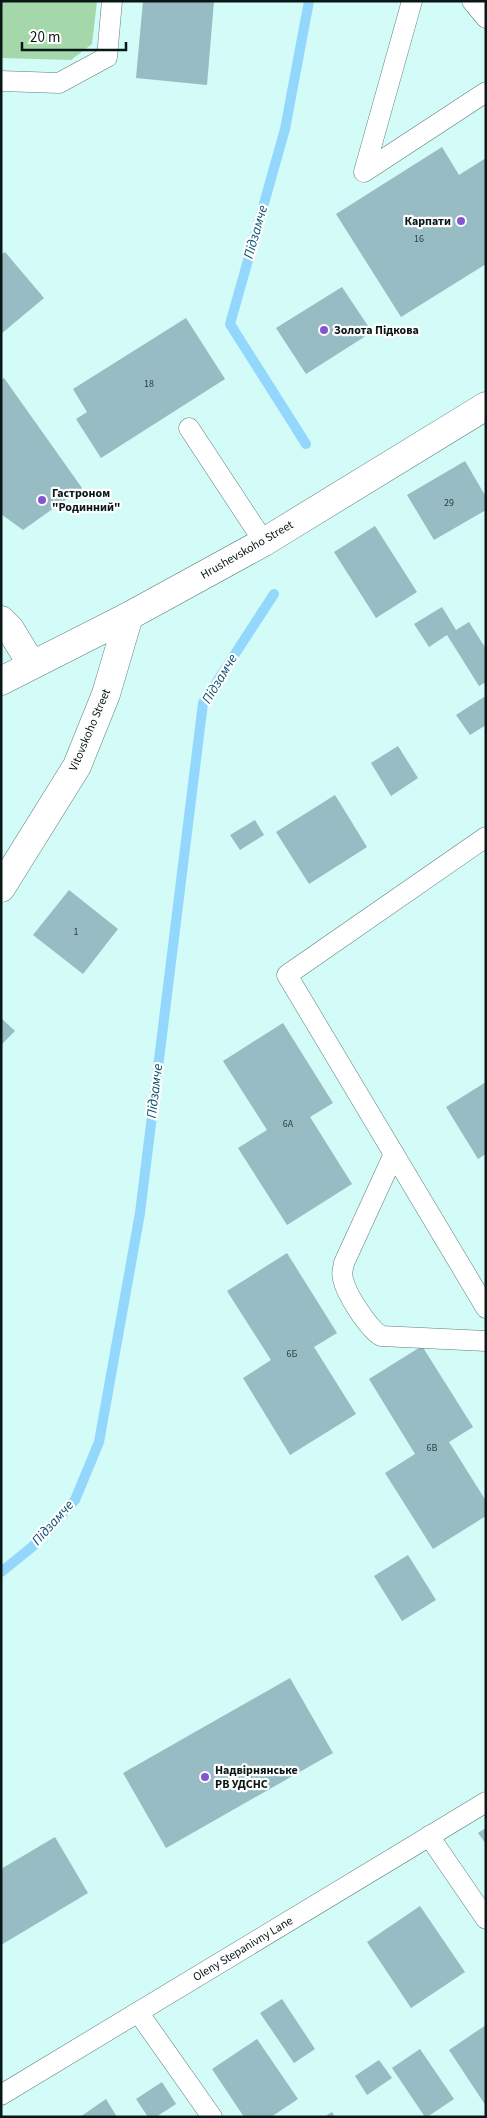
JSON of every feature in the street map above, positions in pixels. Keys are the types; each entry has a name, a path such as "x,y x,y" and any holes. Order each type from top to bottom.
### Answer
{"street":[{"name":"Hrushevskoho Street","path":"1,681 129,616 264,542 486,406"},
{"name":"Vitovskoho Street","path":"1,888 77,766 106,694 129,616"},
{"path":"1,620 10,629 32,665"}],"lane":[{"path":"1,81 59,83 107,57 112,1"},
{"path":"412,1 364,172 486,92"},
{"path":"472,1 486,18"},
{"path":"189,428 264,542"},
{"path":"486,838 287,975 486,1308"},
{"path":"394,1154 344,1263 342,1271 346,1287 368,1324 381,1336 486,1341"},
{"name":"Oleny Stepanivny Lane","path":"1,2095 486,1802"},
{"path":"429,1836 486,1919"},
{"path":"138,2012 212,2117"}],"green space":[{"path":"1,1 97,1 92,44 71,60 1,58"}],"building":[{"path":"143,1 214,1 207,85 136,78"},
{"path":"442,147 459,175 486,158 486,264 401,317 336,214"},
{"path":"5,252 44,298 1,334 1,255"},
{"name":"Золота Підкова","path":"342,287 372,332 306,374 276,328"},
{"path":"186,318 225,379 101,458 76,419 87,412 73,389"},
{"path":"4,378 82,488 23,530 1,514 1,380"},
{"path":"465,461 486,497 486,510 434,540 407,495"},
{"path":"375,526 417,592 376,618 334,552"},
{"path":"442,607 456,630 469,622 486,649 486,682 479,686 447,635 429,647 414,624"},
{"path":"484,697 486,701 486,725 470,735 456,715"},
{"path":"398,746 418,778 391,796 371,763"},
{"path":"335,795 367,847 309,884 276,832"},
{"path":"255,820 264,835 240,850 230,835"},
{"path":"69,890 118,929 83,974 33,935"},
{"path":"1,1018 15,1031 1,1045"},
{"path":"283,1023 333,1103 310,1117 352,1184 287,1225 238,1148 267,1130 223,1061"},
{"path":"486,1082 486,1154 478,1159 446,1107"},
{"path":"287,1253 337,1333 314,1347 356,1414 290,1455 243,1378 271,1360 227,1291"},
{"path":"422,1346 473,1427 449,1442 486,1501 486,1516 433,1549 385,1473 415,1454 369,1379"},
{"path":"408,1555 436,1600 402,1621 374,1576"},
{"path":"290,1678 333,1753 166,1848 123,1773"},
{"path":"486,1828 486,1844 478,1833"},
{"path":"55,1837 88,1893 1,1945 1,1869"},
{"path":"420,1906 465,1972 411,2008 367,1942"},
{"path":"282,1999 315,2049 294,2063 260,2013"},
{"path":"486,2025 486,2106 449,2050"},
{"path":"257,2039 298,2099 271,2117 244,2117 212,2069"},
{"path":"420,2049 454,2099 427,2117 425,2117 392,2068"},
{"path":"379,2060 392,2078 367,2095 355,2076"},
{"path":"162,2082 176,2104 156,2117 148,2117 136,2099"},
{"path":"106,2099 117,2117 80,2117"},
{"path":"332,2112 335,2117 324,2117"}],"waterway":[{"name":"Підзамче","path":"306,444 230,324 285,129 309,1"},
{"name":"Підзамче","path":"1,1572 32,1547 75,1500 99,1442 140,1213 203,703 274,594"}],"place":[{"name":"Карпати","path":"461,221"},
{"name":"Золота Підкова","path":"324,330"},
{"name":"Гастроном \"Родинний\"","path":"42,500"},
{"name":"Надвірнянське РВ УДСНС","path":"205,1777"}]}
